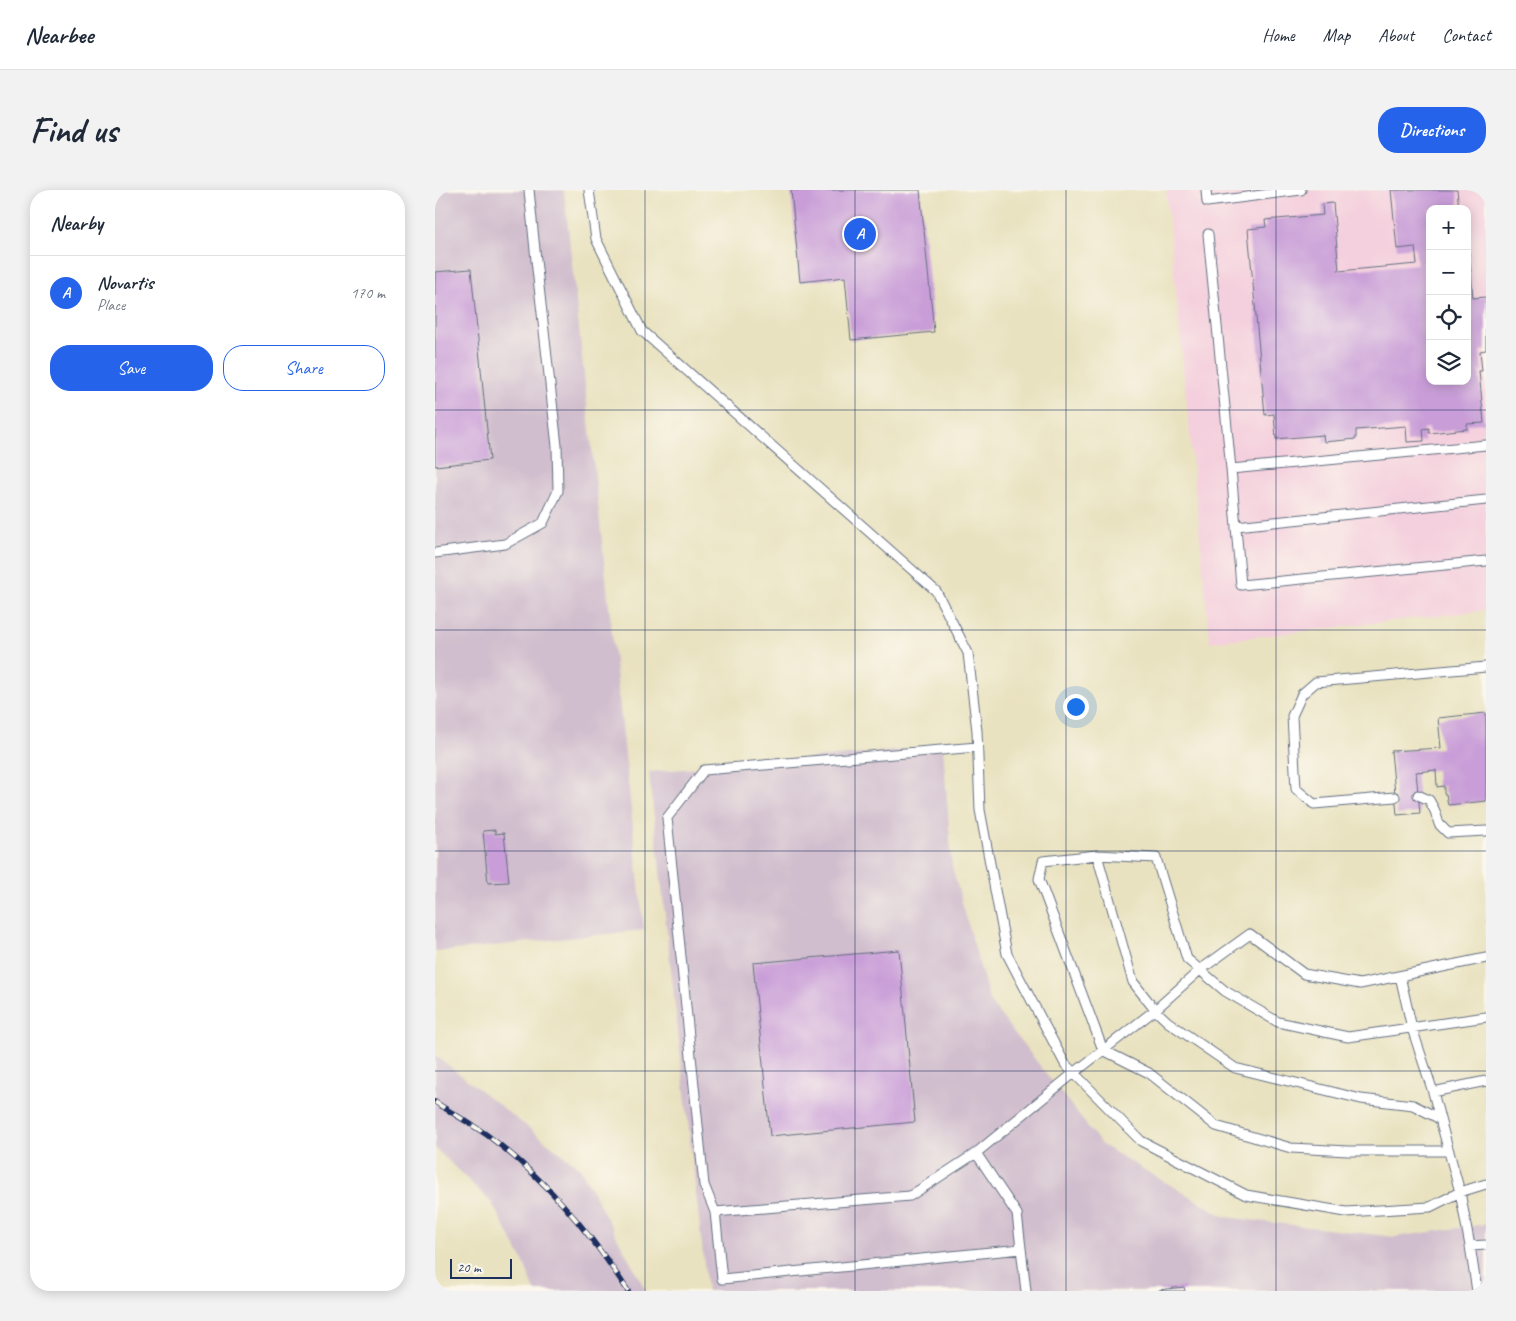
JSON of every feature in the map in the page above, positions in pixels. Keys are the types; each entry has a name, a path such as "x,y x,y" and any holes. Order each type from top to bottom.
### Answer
{"lane":[{"path":"435,553 505,544 543,523 558,491 557,446 529,190"},
{"path":"589,190 596,239 642,331 936,591 969,653 980,810 1007,954 1065,1064 1141,1141 1246,1195 1346,1212 1430,1207 1460,1192 1486,1184"},
{"path":"1206,190 1207,202 1301,190"},
{"path":"1208,234 1241,585 1486,561"},
{"path":"1231,469 1486,445"},
{"path":"1236,526 1486,500"},
{"path":"1395,797 1314,804 1296,789 1292,716 1302,694 1316,682 1486,667"},
{"path":"977,747 704,770 667,818 704,1185 715,1212 721,1279 1021,1249"},
{"path":"1419,795 1429,800 1439,824 1448,833 1486,831"},
{"path":"1097,855 1133,982 1155,1010 1168,1022 1235,1068 1361,1099 1413,1105 1440,1119"},
{"path":"1449,1151 1348,1152 1291,1148 1216,1126 1149,1073 1103,1050 1039,879 1043,861 1097,855 1156,858 1187,959 1225,991 1278,1022 1348,1037 1486,1017"},
{"path":"715,1212 909,1196 976,1153 1155,1010 1200,970 1250,934 1304,974 1360,984 1486,958"},
{"path":"1400,976 1412,1028 1433,1092 1460,1192 1477,1291"},
{"path":"1433,1092 1486,1082"},
{"path":"976,1153 1017,1214 1026,1291"},
{"path":"1470,1246 1486,1245"}],"shaded area":[{"path":"435,190 564,190 644,930 435,952"},
{"path":"1166,190 1486,190 1486,610 1210,642"},
{"path":"943,747 952,867 990,1002 1102,1145 1225,1217 1395,1237 1486,1224 1486,1291 707,1291 649,772"},
{"path":"435,1055 580,1168 646,1291 535,1291 522,1259 492,1203 435,1148"}],"building":[{"path":"791,190 920,190 934,332 851,340 845,277 800,282"},
{"path":"1391,190 1457,190 1459,205 1426,205 1426,385 1471,385 1471,275 1473,298 1486,297 1486,350 1480,351 1482,371 1479,371 1484,423 1467,424 1467,429 1429,433 1429,428 1423,429 1424,441 1407,442 1406,426 1356,430 1356,439 1324,442 1323,435 1276,439 1274,414 1265,415 1248,229 1266,227 1265,220 1323,215 1322,204 1333,203 1339,271 1417,264 1415,247 1397,249"},
{"path":"471,269 490,460 435,466 435,272"},
{"path":"1486,713 1486,801 1448,805 1446,794 1444,794 1444,786 1437,787 1436,770 1416,772 1420,813 1397,815 1391,751 1441,748 1438,718"},
{"path":"495,830 495,834 504,833 509,882 488,883 483,831"},
{"path":"899,950 915,1122 770,1136 753,963"},
{"path":"1184,1287 1185,1291 1159,1291 1159,1290"}],"railway":[{"path":"435,1102 487,1135 508,1151 547,1187 582,1227 628,1291"}],"place":[{"name":"Novartis","path":"860,234"}]}
